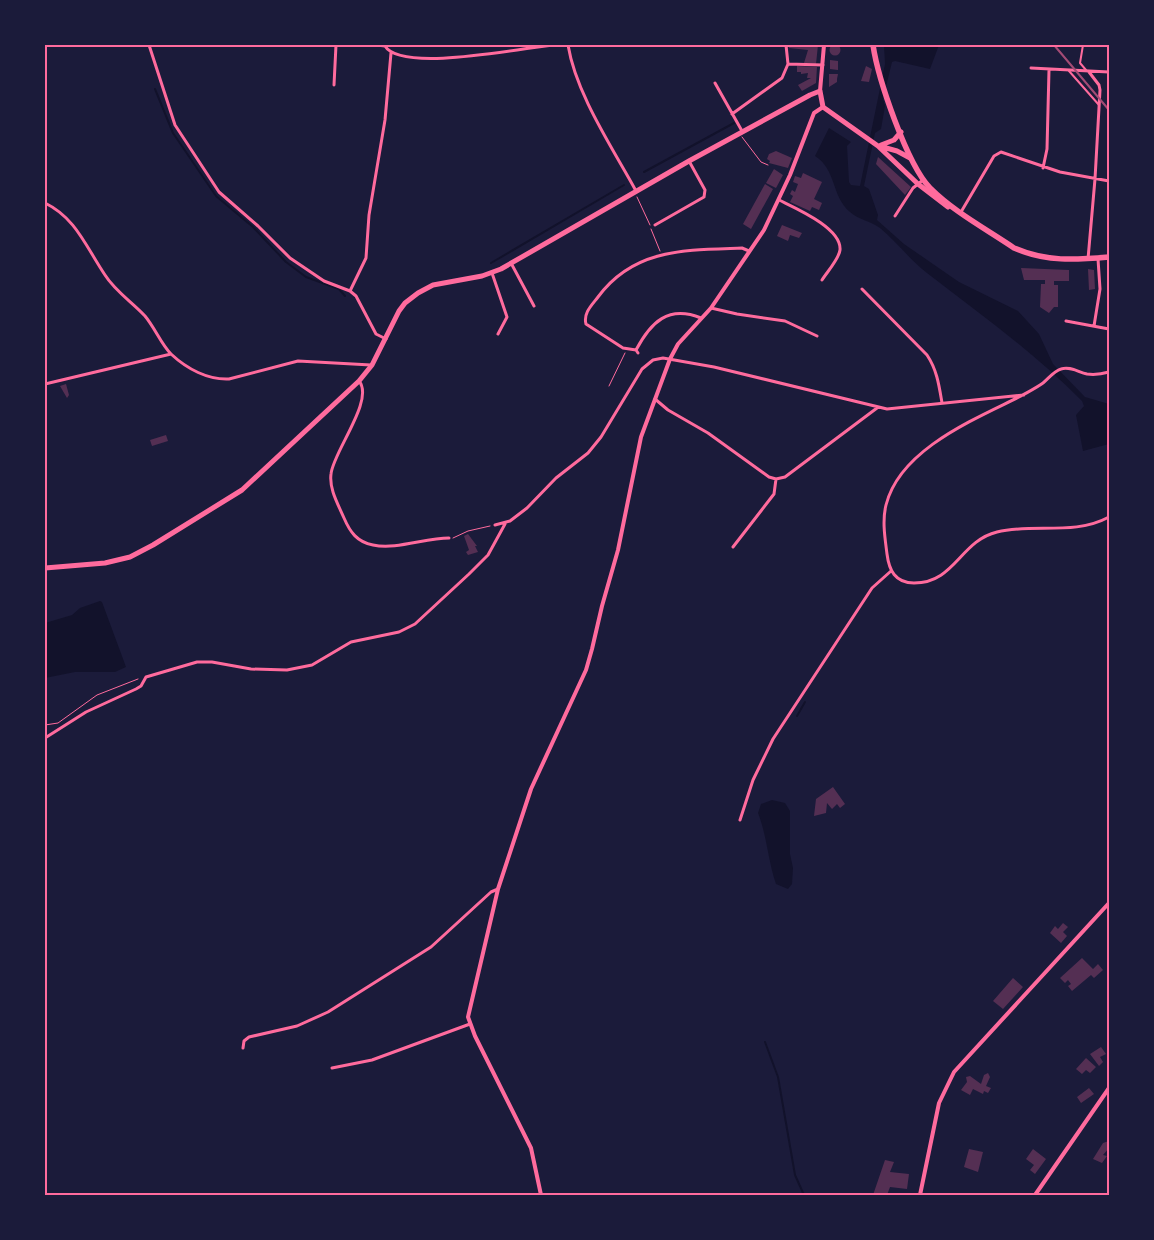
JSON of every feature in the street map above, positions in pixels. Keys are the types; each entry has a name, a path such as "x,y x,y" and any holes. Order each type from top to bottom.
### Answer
{"highway":[{"path":"873,45 880,75 910,158 923,180 936,194 1014,248 1026,253 1055,260 1109,257"}],"main road":[{"path":"45,568 105,563 130,557 153,545 254,480 359,381 372,365 399,311 418,293 433,285 492,274 803,97 820,91 824,107 877,145 918,184 948,207 960,212"},
{"path":"877,145 891,142 901,132"},
{"path":"877,145 897,151 910,158"}],"street":[{"path":"149,45 175,125 219,192 258,226 290,258 324,281 350,291 356,296 376,334 386,339"},
{"path":"334,85 336,45"},
{"path":"377,45 385,46 391,53 429,60 520,47 553,45"},
{"path":"568,45 571,63 588,103 635,192"},
{"path":"732,114 782,78 788,64 786,45"},
{"path":"820,91 824,45"},
{"path":"350,291 366,258 369,215 385,120 391,53"},
{"path":"788,64 822,65"},
{"path":"1030,68 1109,72"},
{"path":"1043,168 1048,149 1049,70"},
{"path":"1088,259 1099,105 1099,85 1089,72"},
{"path":"715,83 741,132"},
{"path":"541,1195 531,1148 470,1024 470,1002 498,889 531,788 588,663 618,550 641,436 670,359 678,344 711,308 769,221 814,113 824,107"},
{"path":"960,212 998,153 1005,153 1043,168 1109,182"},
{"path":"655,225 704,197 705,190 689,161"},
{"path":"895,216 923,180"},
{"path":"779,200 820,220 828,228 839,245 840,252 822,280"},
{"path":"45,202 57,208 73,223 105,275 146,318 171,354 200,374 218,380 229,379 298,361 372,365"},
{"path":"701,318 684,313 665,317 646,331 637,351 623,348 586,324 585,321 586,313 607,285 616,277 644,260 661,254 742,248 749,251"},
{"path":"1094,326 1100,289 1098,258"},
{"path":"511,264 534,306"},
{"path":"492,274 507,317 498,334"},
{"path":"862,289 928,354 939,378 942,403"},
{"path":"711,308 785,321 817,336"},
{"path":"1066,321 1109,329"},
{"path":"45,384 171,354"},
{"path":"495,525 505,523 527,508 556,478 588,453 601,437 642,368 653,360 670,359 714,367 887,409 1024,394"},
{"path":"1109,372 1089,374 1070,368 1062,369 1024,394 939,438 901,476 890,494 884,514 886,548 891,571 894,576 907,583 926,582 948,572 964,552 984,535 1006,530 1077,527 1109,517"},
{"path":"359,381 362,391 359,411 334,463 331,476 335,497 347,524 355,537 374,545 386,546 431,538 449,538"},
{"path":"655,399 668,410 708,433 769,477 776,480 785,477 877,407"},
{"path":"733,547 774,494 776,480"},
{"path":"45,738 86,712 141,686 146,676 197,662 212,662 251,670 287,670 312,665 350,642 399,632 423,617 476,568 488,555 505,523"},
{"path":"740,820 753,780 778,731 872,588 891,571"},
{"path":"243,1048 244,1041 249,1037 297,1026 336,1007 431,947 491,892 498,889"},
{"path":"920,1195 939,1103 954,1072 1109,903"},
{"path":"332,1068 372,1060 470,1024"},
{"path":"1035,1195 1109,1088"}],"lane":[{"path":"1083,45 1080,63 1089,72"},
{"path":"1069,70 1099,105"}],"path":[{"path":"741,132 760,162 768,165"},
{"path":"635,192 658,248"},
{"path":"609,386 625,353"},
{"path":"449,538 495,525"},
{"path":"45,724 58,723 96,695 146,676"}],"shaded area":[{"path":"884,45 939,45 930,69 895,61 892,62 883,99 885,106 881,129 875,133 864,186 869,189 878,215 877,220 904,244 959,282 1018,311 1039,334 1053,364 1085,397 1109,404 1109,444 1083,451 1076,415 1084,406 1082,401 1026,350 921,268 880,228 850,212 844,206 827,168 815,156 829,128 851,142 847,146 849,182 851,185 860,186 885,64"},
{"path":"100,601 126,667 115,672 75,672 45,678 45,623 72,615 80,608"},
{"path":"772,800 785,803 790,811 790,854 793,868 792,884 788,889 776,884 758,813 761,804"}],"building":[{"path":"789,45 818,45 816,64 804,63 808,50 789,48"},
{"path":"833,45 837,45 840,50 839,54 833,55 830,52 830,48"},
{"path":"830,60 838,61 838,70 830,69"},
{"path":"797,66 817,67 816,83 802,91 798,85 811,78 807,78 808,73 801,74 801,72 797,72"},
{"path":"866,66 872,69 869,82 861,81"},
{"path":"829,74 838,74 837,82 829,87"},
{"path":"776,151 792,158 788,168 769,163 770,161 767,159 769,154"},
{"path":"878,157 911,187 905,195 876,164"},
{"path":"774,169 783,175 776,188 766,183"},
{"path":"803,173 822,182 814,199 822,203 819,210 812,207 810,211 790,202 793,196 790,194 792,190 795,192 798,184 793,182 795,176 801,178"},
{"path":"765,184 773,189 751,229 743,224"},
{"path":"782,225 802,233 799,238 790,235 788,241 777,236"},
{"path":"1021,268 1069,270 1069,281 1054,281 1054,285 1058,285 1058,307 1054,307 1049,313 1040,307 1041,284 1045,284 1045,280 1024,280"},
{"path":"1088,269 1094,270 1095,289 1089,290"},
{"path":"66,384 69,395 67,398 60,386"},
{"path":"166,435 168,441 152,446 150,440"},
{"path":"468,534 477,546 475,546 478,552 468,555 466,552 469,550 464,536"},
{"path":"833,787 845,804 840,808 837,804 832,809 827,803 826,813 814,816 816,799"},
{"path":"1063,923 1068,927 1063,932 1067,936 1061,943 1050,933 1055,926 1058,929"},
{"path":"1082,958 1093,969 1098,964 1103,970 1094,978 1091,975 1072,991 1068,986 1071,984 1068,980 1065,983 1060,978"},
{"path":"1013,978 1023,987 1003,1009 993,1001"},
{"path":"1101,1047 1106,1054 1100,1057 1103,1062 1099,1066 1090,1054"},
{"path":"1086,1058 1096,1067 1090,1073 1086,1070 1082,1074 1076,1069"},
{"path":"988,1073 990,1077 986,1086 991,1088 988,1093 984,1091 983,1094 973,1089 970,1095 961,1090 967,1082 966,1077 970,1076 981,1084 984,1075"},
{"path":"1089,1088 1094,1094 1081,1103 1077,1097"},
{"path":"1109,1141 1109,1148 1103,1155 1107,1156 1102,1163 1093,1159 1103,1143"},
{"path":"969,1149 983,1152 978,1172 964,1167"},
{"path":"1033,1149 1046,1159 1035,1174 1030,1170 1034,1165 1026,1159"},
{"path":"885,1160 894,1162 890,1172 909,1174 907,1189 890,1187 887,1195 873,1195"}],"waterway":[{"path":"155,89 173,133 216,196 253,227 286,262 306,277 339,289 345,296"},
{"path":"644,172 734,123"},
{"path":"491,263 624,185"},
{"path":"797,716 805,702"},
{"path":"765,1042 778,1077 795,1175 804,1195"}],"railway":[{"path":"1054,45 1109,110"}]}
